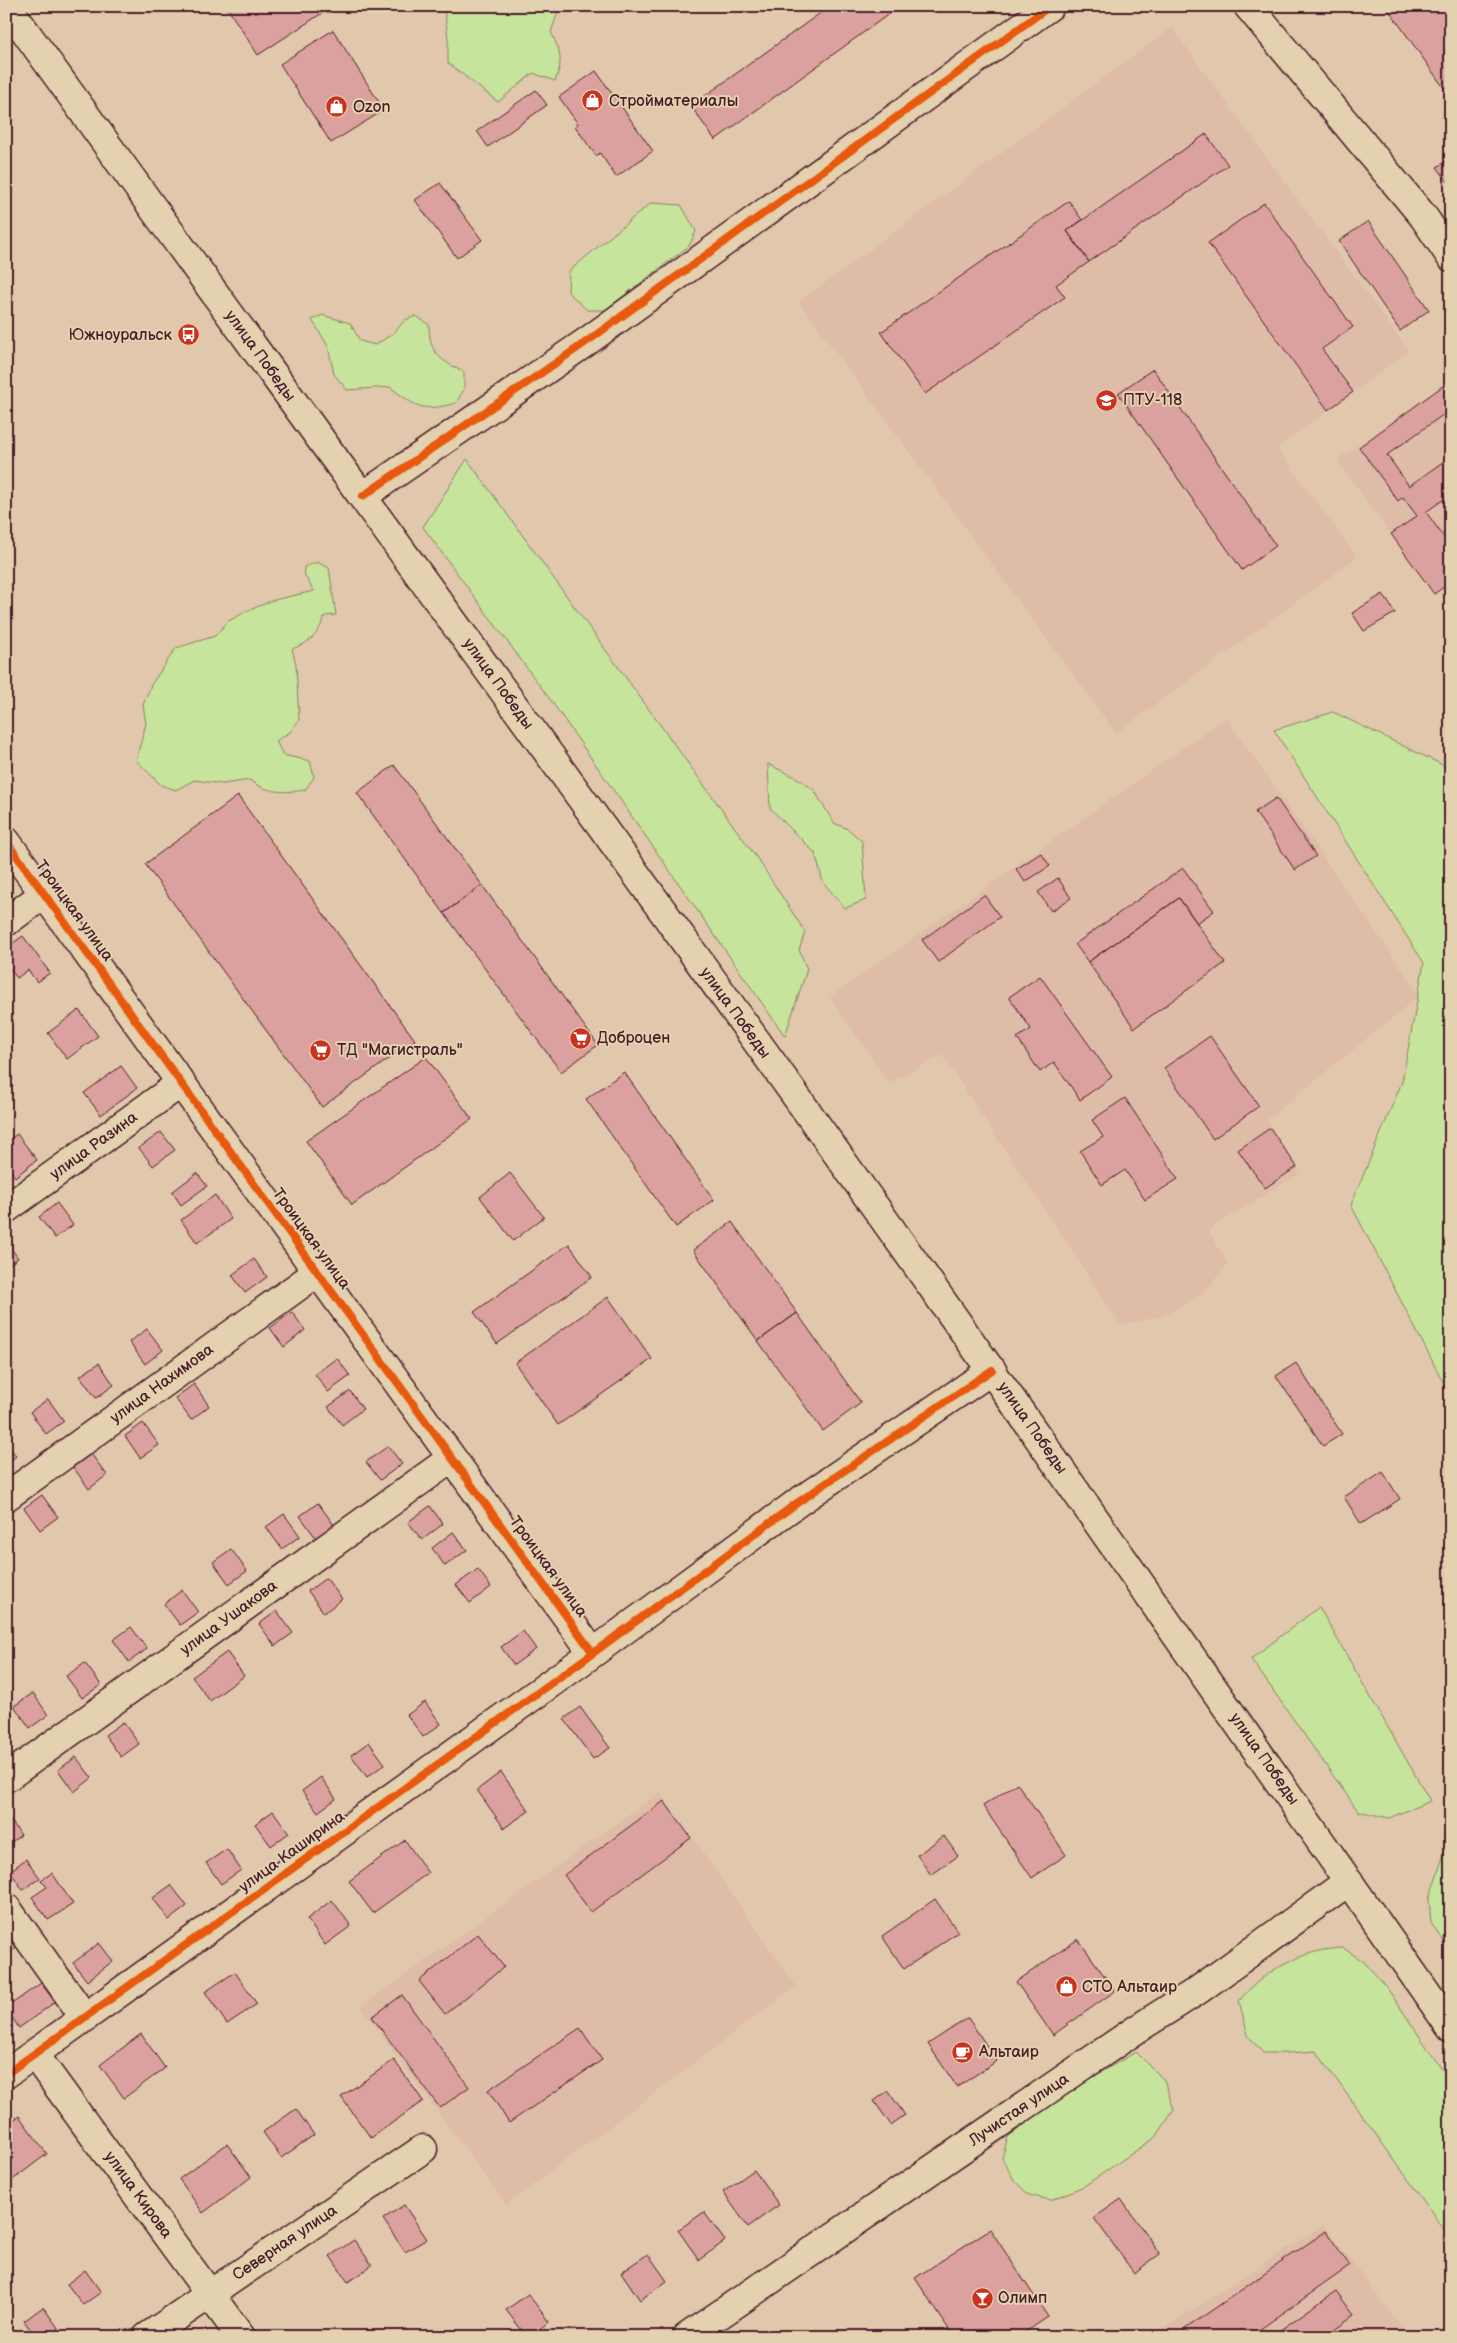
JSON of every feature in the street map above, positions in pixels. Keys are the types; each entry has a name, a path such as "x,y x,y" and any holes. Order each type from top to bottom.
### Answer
{"main road":[{"name":"улица Победы","path":"7,6 190,261 363,496 992,1370 1451,2028"},
{"path":"363,496 596,335 1050,6"},
{"path":"1248,6 1423,216 1451,257"},
{"name":"Троицкая улица","path":"6,841 593,1653"},
{"path":"6,922 44,894"},
{"name":"улица Разина","path":"6,1209 181,1083"},
{"name":"улица Нахимова","path":"6,1497 318,1272"},
{"name":"улица Каширина","path":"6,2074 593,1653 797,1503 992,1370"},
{"name":"улица Ушакова","path":"6,1778 452,1458"},
{"name":"Лучистая улица","path":"687,2337 1129,2034 1197,1991 1349,1881"},
{"path":"6,1907 85,2018"},
{"name":"улица Кирова","path":"34,2054 241,2337"},
{"name":"Северная улица","path":"148,2337 423,2148"}],"shaded area":[{"name":"ПТУ-118","path":"1172,28 1409,351 1277,448 1357,557 1116,733 799,302"},
{"path":"1451,380 1451,582 1434,594 1337,460"},
{"path":"1226,718 1420,995 1267,1120 1299,1174 1208,1230 1228,1264 1205,1291 1166,1315 1121,1325 942,1055 889,1083 830,997"},
{"path":"660,1792 796,1986 506,2205 361,2007"},
{"path":"1324,2225 1409,2337 1150,2337"}],"green space":[{"path":"444,6 560,6 551,32 560,56 555,81 533,73 498,102 448,63 448,38"},
{"path":"651,203 681,205 696,231 689,246 605,310 587,310 568,292 569,271"},
{"path":"322,315 350,323 360,341 375,345 394,333 405,320 416,316 429,325 431,343 442,360 464,372 464,389 456,403 435,407 420,406 407,400 390,387 347,390 334,374 328,346 312,320"},
{"path":"467,459 759,861 805,932 799,950 807,969 785,1036 552,702 423,527"},
{"path":"317,562 329,568 336,615 325,616 319,629 309,641 292,649 296,665 299,720 290,732 276,741 283,755 310,761 314,777 305,790 290,792 269,790 250,780 223,784 194,780 176,790 161,785 136,760 146,724 143,705 151,685 176,648 215,636 227,622 247,611 274,600 314,591 305,576 304,567"},
{"path":"1333,712 1451,769 1451,1397 1351,1205 1402,1082 1424,963 1274,730"},
{"path":"768,764 797,778 814,790 834,823 848,829 862,841 866,900 845,908 823,882 815,853 770,808"},
{"path":"1319,1607 1430,1801 1389,1818 1358,1811 1251,1659"},
{"path":"1451,1843 1451,1951 1431,1923 1429,1899 1447,1845"},
{"path":"1343,1948 1363,1961 1387,1988 1451,2083 1451,2239 1316,2051 1263,2053 1248,2035 1239,2001 1249,1990 1272,1971 1299,1957 1313,1952"},
{"path":"1136,2052 1164,2080 1174,2110 1156,2137 1084,2186 1051,2200 1029,2195 1014,2180 1002,2158 1008,2137 1074,2088"}],"building":[{"path":"226,6 333,6 258,55"},
{"path":"830,6 900,6 715,140 691,106"},
{"path":"1386,6 1451,6 1451,98"},
{"path":"333,30 384,110 331,143 280,64"},
{"path":"596,71 653,151 616,177 600,153 596,156 575,126 578,124 559,97"},
{"path":"536,90 547,105 488,147 477,131"},
{"path":"1206,134 1228,165 1089,262 1067,231"},
{"path":"1451,158 1451,186 1437,167"},
{"path":"440,183 482,240 457,258 415,200"},
{"path":"1069,201 1082,220 1067,231 1089,262 1056,285 1065,297 925,394 881,332"},
{"path":"1264,203 1353,327 1322,349 1353,392 1328,410 1208,243"},
{"path":"1368,221 1429,310 1400,331 1339,241"},
{"path":"1153,369 1276,546 1242,570 1118,393"},
{"path":"1451,380 1451,409 1387,455 1409,486 1451,456 1451,494 1426,512 1451,547 1451,582 1434,594 1391,534 1417,516 1403,497 1398,501 1359,447"},
{"path":"1383,594 1395,613 1364,631 1352,613"},
{"path":"394,765 482,885 444,913 357,793"},
{"path":"238,796 415,1040 322,1107 145,864"},
{"path":"1276,798 1316,856 1295,870 1255,812"},
{"path":"1041,853 1050,866 1025,882 1016,869"},
{"path":"1183,868 1214,911 1197,923 1179,898 1088,962 1075,944"},
{"path":"1058,878 1071,898 1051,911 1038,892"},
{"path":"482,885 598,1045 561,1072 444,913"},
{"path":"984,895 1000,917 938,962 922,940"},
{"path":"1179,898 1225,963 1134,1028 1088,962"},
{"path":"23,936 50,973 37,982 28,970 17,978 6,963 6,948"},
{"path":"1040,976 1112,1077 1080,1100 1054,1062 1040,1072 1017,1038 1031,1029 1009,997"},
{"path":"79,1010 98,1036 67,1059 48,1033"},
{"path":"1210,1036 1259,1106 1213,1139 1164,1068"},
{"path":"426,1057 472,1119 352,1205 306,1141"},
{"path":"121,1066 137,1088 101,1115 84,1093"},
{"path":"624,1072 714,1200 676,1227 586,1099"},
{"path":"1125,1098 1178,1179 1145,1200 1125,1170 1102,1185 1080,1151 1103,1137 1092,1120"},
{"path":"1270,1128 1297,1167 1265,1188 1238,1150"},
{"path":"161,1132 175,1150 153,1166 139,1148"},
{"path":"17,1134 37,1160 15,1177 6,1165 6,1142"},
{"path":"197,1173 207,1186 181,1205 172,1192"},
{"path":"510,1173 544,1217 513,1241 480,1197"},
{"path":"215,1195 231,1219 197,1243 181,1220"},
{"path":"57,1203 73,1225 55,1238 39,1217"},
{"path":"732,1222 797,1313 758,1341 693,1250"},
{"path":"6,1241 18,1258 6,1267"},
{"path":"569,1244 592,1277 497,1344 474,1312"},
{"path":"254,1259 267,1277 245,1293 232,1275"},
{"path":"608,1297 652,1359 558,1425 515,1363"},
{"path":"292,1312 305,1330 284,1347 270,1328"},
{"path":"797,1313 861,1403 823,1431 758,1341"},
{"path":"147,1329 163,1350 145,1364 129,1342"},
{"path":"337,1358 350,1376 328,1392 315,1374"},
{"path":"99,1363 114,1385 96,1398 80,1376"},
{"path":"1296,1363 1342,1434 1323,1446 1276,1376"},
{"path":"194,1384 209,1406 191,1420 175,1398"},
{"path":"350,1391 363,1409 342,1425 328,1407"},
{"path":"48,1399 64,1421 46,1434 30,1412"},
{"path":"143,1423 159,1445 140,1458 125,1436"},
{"path":"6,1442 16,1456 6,1464"},
{"path":"388,1446 402,1464 380,1480 366,1462"},
{"path":"91,1454 107,1475 89,1489 73,1467"},
{"path":"1383,1472 1400,1499 1361,1524 1344,1497"},
{"path":"42,1495 58,1517 40,1530 24,1508"},
{"path":"318,1503 334,1525 316,1538 300,1516"},
{"path":"430,1506 443,1524 422,1540 408,1522"},
{"path":"284,1514 300,1536 282,1549 266,1527"},
{"path":"453,1532 467,1550 445,1566 432,1548"},
{"path":"231,1549 247,1571 229,1584 213,1562"},
{"path":"478,1569 491,1587 470,1603 456,1585"},
{"path":"326,1578 342,1599 324,1613 308,1591"},
{"path":"182,1590 198,1612 180,1625 164,1604"},
{"path":"277,1611 293,1633 275,1646 259,1624"},
{"path":"131,1627 147,1649 129,1662 113,1640"},
{"path":"523,1631 536,1649 514,1665 501,1647"},
{"path":"227,1652 244,1676 210,1701 192,1677"},
{"path":"85,1663 101,1685 82,1698 66,1676"},
{"path":"33,1693 48,1715 30,1728 14,1706"},
{"path":"425,1702 441,1724 423,1737 407,1715"},
{"path":"580,1707 610,1748 593,1759 564,1719"},
{"path":"123,1722 139,1744 121,1757 105,1735"},
{"path":"369,1742 385,1764 367,1777 351,1755"},
{"path":"76,1757 92,1778 74,1792 58,1770"},
{"path":"501,1772 529,1811 504,1828 477,1790"},
{"path":"321,1777 336,1799 318,1812 302,1791"},
{"path":"1017,1783 1066,1855 1032,1878 983,1806"},
{"path":"664,1801 691,1838 591,1912 564,1875"},
{"path":"273,1811 289,1833 271,1846 255,1824"},
{"path":"6,1814 21,1835 6,1846"},
{"path":"944,1836 958,1856 931,1875 917,1855"},
{"path":"405,1840 428,1873 373,1913 349,1881"},
{"path":"227,1849 241,1870 221,1884 206,1863"},
{"path":"26,1859 40,1878 23,1890 10,1871"},
{"path":"52,1873 73,1904 48,1920 32,1897 47,1887 41,1880"},
{"path":"171,1885 187,1906 169,1920 153,1898"},
{"path":"935,1899 958,1932 904,1969 882,1936"},
{"path":"332,1900 351,1926 325,1945 307,1919"},
{"path":"478,1934 504,1967 445,2014 419,1981"},
{"path":"6,1935 16,1948 6,1955"},
{"name":"СТО Альтаир","path":"1078,1939 1115,1991 1053,2035 1016,1982"},
{"path":"99,1943 113,1961 87,1981 73,1963"},
{"path":"235,1972 257,2004 227,2024 205,1992"},
{"path":"41,1983 55,2002 19,2028 6,2008"},
{"path":"402,1995 469,2087 440,2108 372,2017"},
{"name":"Альтаир","path":"968,2018 997,2061 957,2087 928,2044"},
{"path":"580,2028 602,2060 509,2123 488,2090"},
{"path":"141,2034 165,2068 124,2098 100,2065"},
{"path":"394,2060 423,2101 371,2138 341,2097"},
{"path":"888,2091 905,2115 891,2125 874,2101"},
{"path":"296,2109 314,2135 281,2158 263,2132"},
{"path":"19,2116 47,2154 7,2184 6,2125"},
{"path":"227,2144 251,2177 203,2213 179,2179"},
{"path":"754,2170 779,2205 748,2227 723,2192"},
{"path":"1121,2199 1160,2254 1134,2273 1094,2218"},
{"path":"404,2205 427,2239 405,2252 383,2219"},
{"path":"704,2212 725,2241 699,2260 678,2230"},
{"name":"Олимп","path":"990,2229 1048,2317 1018,2337 954,2337 915,2278"},
{"path":"1326,2231 1350,2266 1249,2337 1191,2337 1185,2329"},
{"path":"354,2240 372,2265 348,2282 330,2256"},
{"path":"648,2254 667,2281 640,2300 621,2272"},
{"path":"85,2270 101,2292 83,2305 67,2284"},
{"path":"1336,2291 1354,2315 1323,2337 1270,2337"},
{"path":"528,2294 549,2322 527,2337 506,2310"},
{"path":"43,2307 59,2329 48,2337 36,2337 24,2321"}],"cycle path":[{"path":"363,496 589,340 1050,6"},
{"path":"6,841 593,1653"},
{"path":"6,2074 593,1653 797,1503 992,1370"}],"place":[{"name":"Стройматериалы","path":"593,101"},
{"name":"Ozon","path":"337,107"},
{"name":"Южноуральск","path":"188,335"},
{"name":"ПТУ-118","path":"1107,400"},
{"name":"Доброцен","path":"581,1038"},
{"name":"ТД \"Магистраль\"","path":"321,1050"},
{"name":"СТО Альтаир","path":"1066,1987"},
{"name":"Альтаир","path":"963,2052"},
{"name":"Олимп","path":"982,2298"}]}
